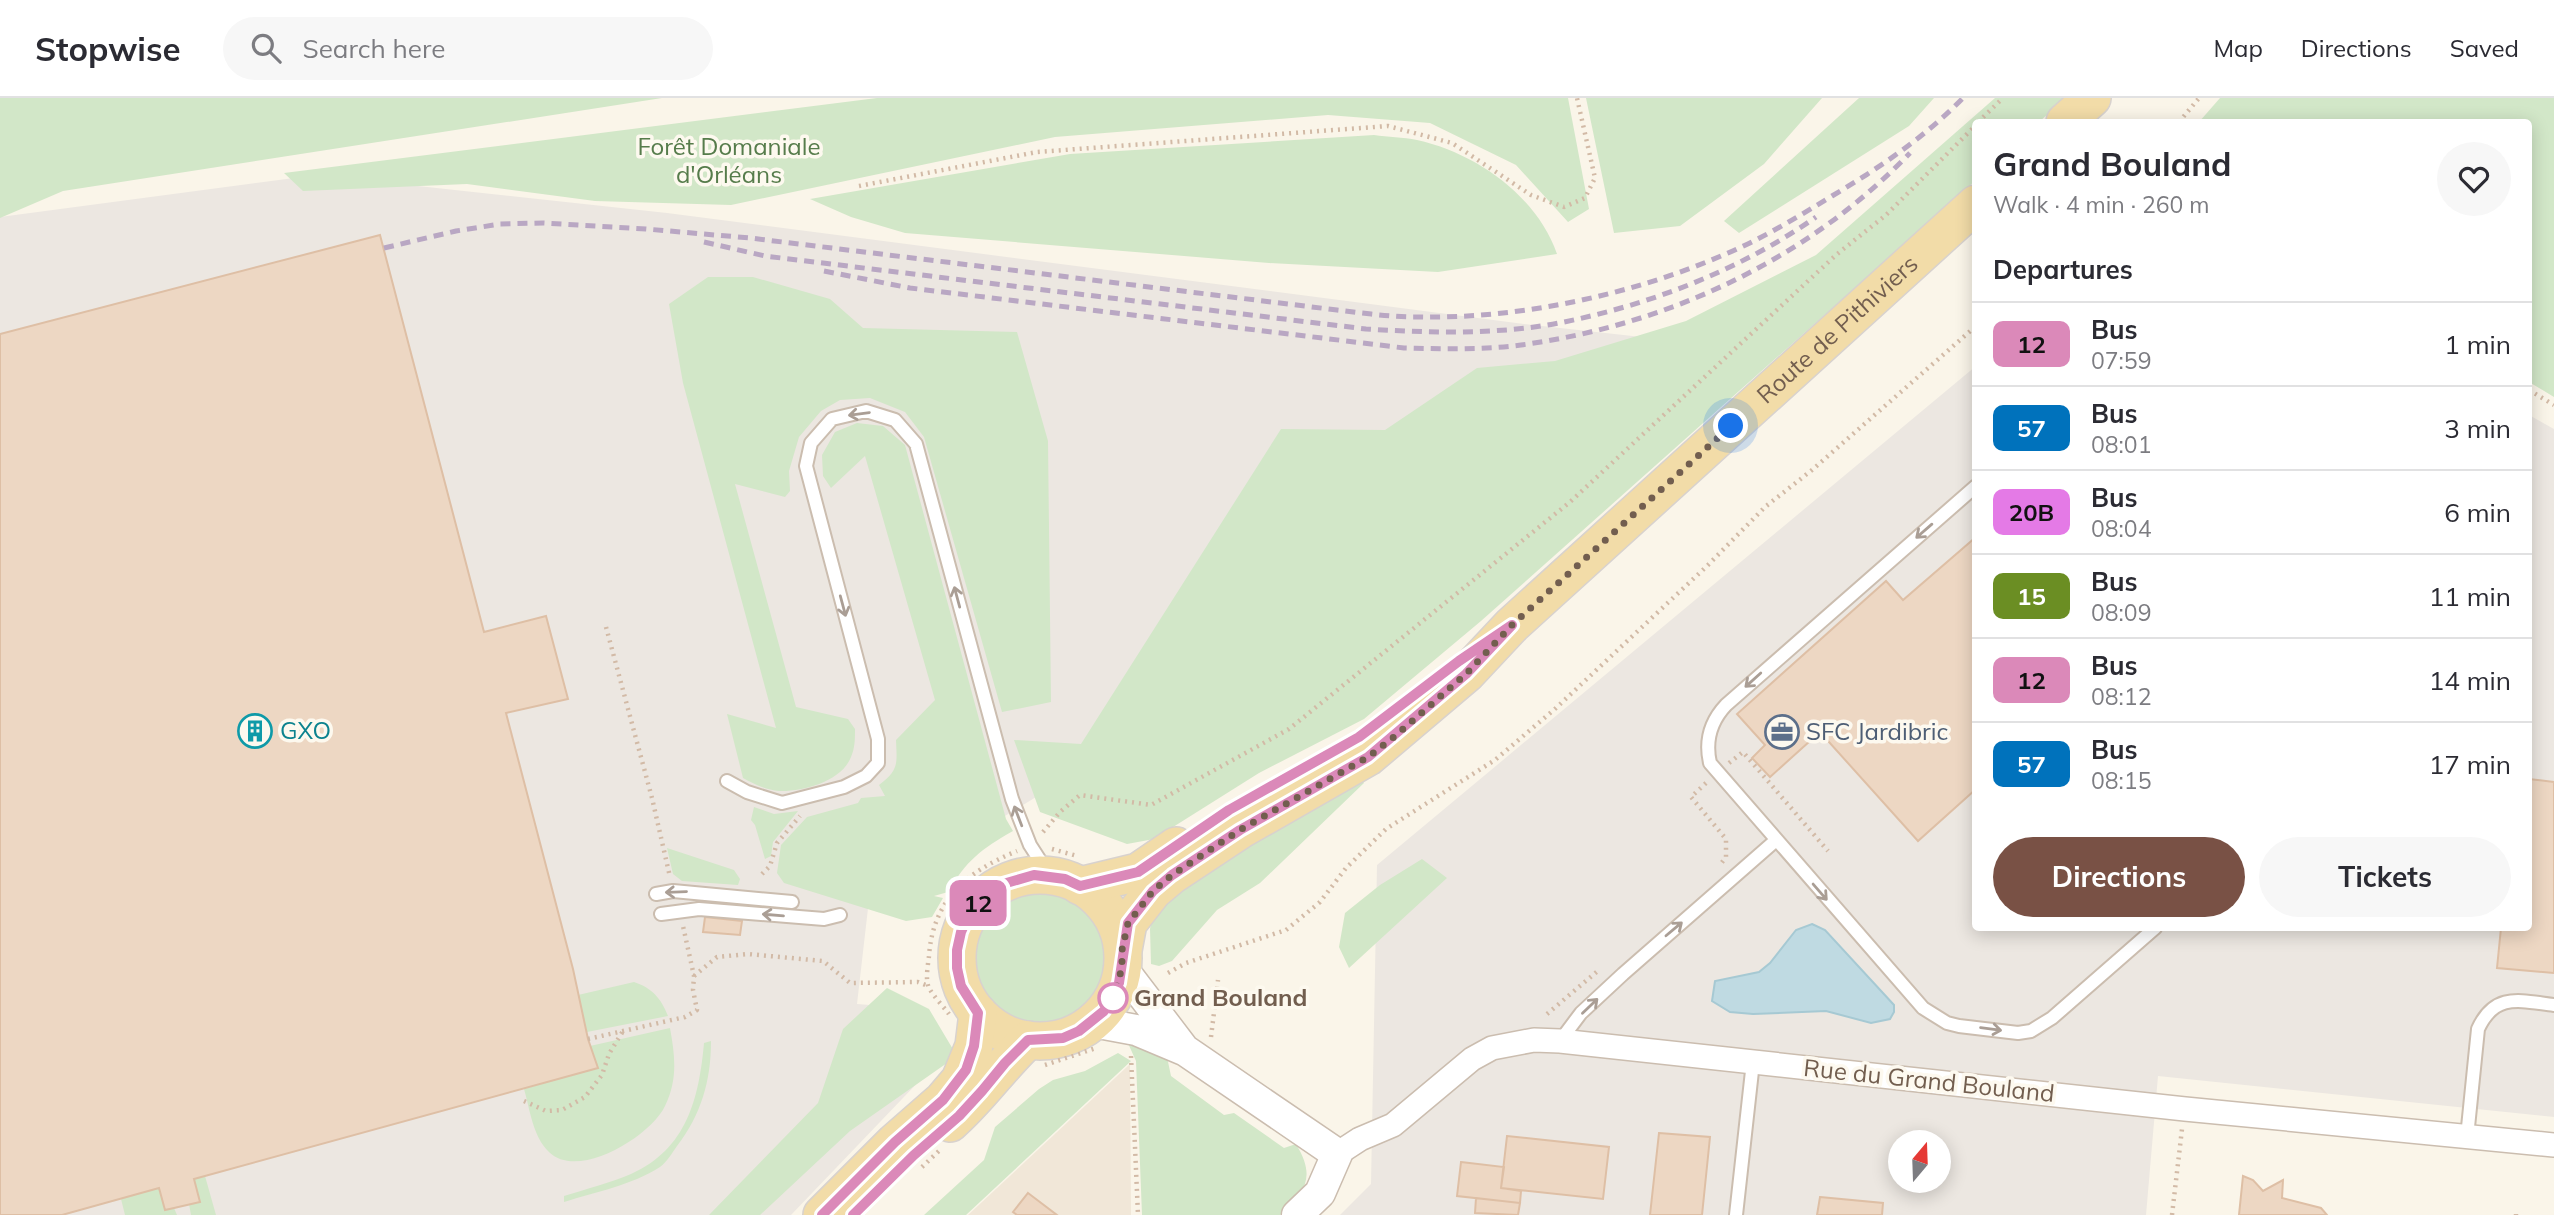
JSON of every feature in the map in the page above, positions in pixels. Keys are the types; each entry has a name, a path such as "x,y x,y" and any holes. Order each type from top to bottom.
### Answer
{"main road":[{"path":"2068,119 2092,98"},
{"name":"Route de Pithiviers","path":"1122,959 1128,923 1153,891 1172,875 1240,830 1368,757 1466,674 1512,625 1972,208"},
{"name":"Route de Pithiviers","path":"1065,881 1138,872 1229,810 1359,737 1459,661 1512,625"},
{"path":"1034,875 1065,881 1096,897 1109,913 1118,931 1122,959 1113,998 1093,1022 1063,1038 1028,1040 992,1026 978,1013 961,986 957,950 968,916 989,892 1003,884 1034,875"},
{"path":"822,1215 895,1142 943,1100 960,1080 974,1046 978,1013"},
{"path":"853,1215 914,1155 959,1116 1028,1040"}],"street":[{"path":"1122,959 1198,1048 1337,1154 1320,1193 1297,1215"},
{"path":"1093,1022 1136,1030 1198,1048"},
{"name":"Rue du Grand Bouland","path":"1337,1154 1360,1139 1393,1125 1472,1059 1492,1048 1534,1040 2554,1146"}],"lane":[{"path":"727,781 747,792 782,803 844,788 866,776 878,763 878,739 806,466 811,443 832,419 866,411 895,420 916,444 1012,799 1030,845 1065,881"},
{"path":"1972,489 1766,668 1717,714 1707,739 1710,763 1775,841 1923,1008 1948,1023 2018,1032 2031,1031 2052,1018 2152,931"},
{"path":"1560,1041 1581,1013 1775,841"},
{"path":"656,894 673,891 792,902"},
{"path":"661,914 699,909 824,919 841,915"},
{"path":"2467,1137 2478,1029 2485,1013 2499,1004 2515,1001 2554,1005"},
{"path":"1736,1215 1753,1062"}],"path":[{"path":"859,186 1037,152 1388,126 1452,142 1531,195 1564,207 1585,198 1595,178 1577,98"},
{"path":"1982,119 2003,98"},
{"path":"2182,119 2199,98"},
{"path":"1030,845 1060,812 1080,795 1151,805 1289,729 1570,502 1836,255 1886,215 1972,129"},
{"path":"1168,973 1185,963 1286,930 1320,902 1346,868 1386,829 1494,760 1556,708 1707,566 1765,507 1812,470 1972,330"},
{"path":"2532,392 2554,405"},
{"path":"606,627 652,798 673,891"},
{"path":"1719,865 1726,857 1726,839 1691,797 1743,752 1828,851"},
{"path":"762,874 770,866 777,843 803,813"},
{"path":"588,1039 685,1017 697,1010 693,990 694,976 678,911"},
{"path":"694,976 717,957 748,954 823,961 850,983 918,982 928,986"},
{"path":"1547,1014 1610,960"},
{"path":"1198,1048 1218,979"},
{"path":"524,1101 546,1111 562,1110 585,1097 602,1075 609,1054 624,1030"},
{"path":"1124,1049 1133,1058 1138,1215"},
{"path":"2172,1215 2185,1109"}],"shaded area":[{"path":"317,175 667,213 1524,324 1768,351 954,847 926,894 870,891 857,1004 921,1009 947,1052 791,1215 0,1215 0,217"},
{"path":"1972,369 1972,931 2532,931 2532,417 2554,429 2554,1117 2158,1076 2146,1215 1340,1215 1371,1184 1377,865"},
{"path":"1130,1064 1131,1215 968,1215"}],"green space":[{"name":"Forêt Domaniale d'Orléans","path":"0,98 662,98 63,191 0,218"},
{"name":"Forêt Domaniale d'Orléans","path":"877,98 1568,98 1589,209 1568,222 1516,165 1430,123 1328,115 1055,137 731,205 595,201 467,184 303,191 284,173"},
{"path":"1586,98 1822,98 1764,164 1680,226 1614,233"},
{"path":"1859,98 1934,98 1909,126 1739,233 1724,221"},
{"path":"1995,98 2066,98 2042,119 1972,119 1972,184 1481,621 1364,719 1259,773 1154,839 1127,844 1040,812 1014,740 1081,744 1281,429 1385,430 1477,368 1555,361 1686,321 1816,255"},
{"path":"2220,98 2554,98 2554,397 2532,384 2532,119 2202,119"},
{"path":"1374,135 1412,139 1439,146 1482,166 1502,180 1535,214 1548,233 1557,254 1438,272 1269,263 905,233 851,217 810,199 1070,154"},
{"path":"708,277 753,277 830,299 863,328 1017,332 1048,441 1051,702 1002,712 924,437 905,412 870,398 840,400 821,411 799,437 789,471 790,491 785,497 735,484 796,707 848,719 855,729 853,750 839,773 810,787 789,791 774,790 743,778 727,714 776,728 683,383 669,304"},
{"path":"857,423 883,426 905,445 1006,819 1013,831 975,857 948,892 934,896 943,898 932,917 906,921 784,883 777,873 781,845 807,817 858,803 861,798 885,796 879,785 895,766 896,740 935,700 865,456 831,488 823,476 822,455 835,432"},
{"path":"1358,773 1364,783 1260,883 1217,910 1172,961 1159,966 1151,964 1150,929 1153,913 1184,878"},
{"path":"754,807 774,814 798,811 773,842 771,856 765,859 751,820"},
{"path":"667,848 734,870 740,879 738,885 682,881 673,874"},
{"path":"1422,859 1447,878 1349,968 1339,947 1345,913 1380,885"},
{"path":"1038,890 1064,895 1086,909 1100,931 1105,957 1100,983 1086,1005 1064,1019 1038,1024 1012,1019 990,1005 976,983 971,957 976,931 990,909 1012,895"},
{"path":"634,982 655,995 668,1016 587,1032 578,995"},
{"path":"887,988 929,1009 957,1056 850,1131 760,1215 709,1215 818,1103 843,1029"},
{"path":"670,1028 674,1077 665,1106 657,1118 630,1141 595,1158 562,1160 549,1152 539,1139 524,1089 597,1068 590,1046"},
{"path":"711,1041 707,1084 703,1097 692,1122 665,1163 626,1183 564,1202 564,1196 631,1174 665,1151 687,1120 698,1083 704,1043"},
{"path":"1127,1041 1167,1057 1171,1076 1224,1115 1234,1113 1284,1148 1296,1144 1307,1175 1302,1191 1280,1215 1142,1215 1136,1061"},
{"path":"1118,1053 1131,1061 966,1215 924,1215 984,1160 995,1127 1039,1089 1053,1080 1085,1071"},
{"path":"205,1176 216,1215 191,1215 189,1204 200,1201 194,1179"},
{"path":"159,1188 165,1210 174,1208 177,1215 125,1215 121,1199"}],"water":[{"path":"1812,924 1825,930 1894,1005 1890,1019 1871,1023 1826,1011 1753,1014 1730,1012 1712,1001 1715,981 1759,972 1770,963 1796,930"}],"building":[{"name":"GXO","path":"380,235 484,632 546,616 568,699 506,713 573,969 588,1039 598,1068 194,1179 200,1202 165,1210 159,1188 62,1215 0,1215 0,334"},
{"path":"1972,540 1972,793 1918,841 1820,732 1770,777 1752,758 1765,745 1737,714 1886,581 1903,600"},
{"path":"2532,779 2554,782 2554,973 2497,968 2501,931 2532,931"},
{"path":"705,917 742,921 740,935 703,932"},
{"path":"1659,1133 1710,1137 1702,1215 1650,1215"},
{"path":"1507,1136 1609,1147 1603,1199 1501,1188"},
{"path":"1461,1162 1504,1167 1501,1188 1521,1191 1520,1203 1457,1196"},
{"path":"2243,1176 2253,1180 2263,1191 2283,1180 2282,1198 2321,1208 2327,1215 2239,1215"},
{"path":"1028,1193 1057,1215 1017,1215 1013,1212"},
{"path":"1820,1197 1883,1203 1882,1215 1817,1215"},
{"path":"1476,1198 1520,1203 1518,1215 1475,1213"}],"railway":[{"path":"384,248 500,224 543,223 646,229 750,238 1376,315 1455,317 1493,314 1572,302 1648,283 1735,250 1764,236 1884,163 1933,126 1963,98"},
{"path":"824,271 910,288 1404,348 1506,347 1629,322 1732,282 1826,225 1870,191 1910,153"},
{"path":"704,242 765,256 1366,329 1466,332 1564,322 1663,295 1758,253 1816,217"}],"bus line":[{"name":"12","path":"822,1215 895,1142 943,1100 966,1070 974,1046 978,1013 961,986 957,950 968,916 989,892 1018,878 1034,875 1065,879 1080,886 1138,872 1229,810 1359,737 1459,661 1512,625 1466,674 1368,757 1240,830 1172,875 1153,891 1128,923 1119,983 1104,1011 1093,1022 1063,1038 1028,1040 959,1116 914,1155 853,1215"}],"place":[{"name":"GXO","path":"255,731"},
{"name":"SFC Jardibric","path":"1782,732"},
{"name":"Grand Bouland","path":"1113,998"}],"route":[{"path":"1113,998 1122,968 1122,950 1128,923 1153,891 1172,875 1240,830 1343,773 1395,736 1466,674 1512,625 1731,426"}]}
